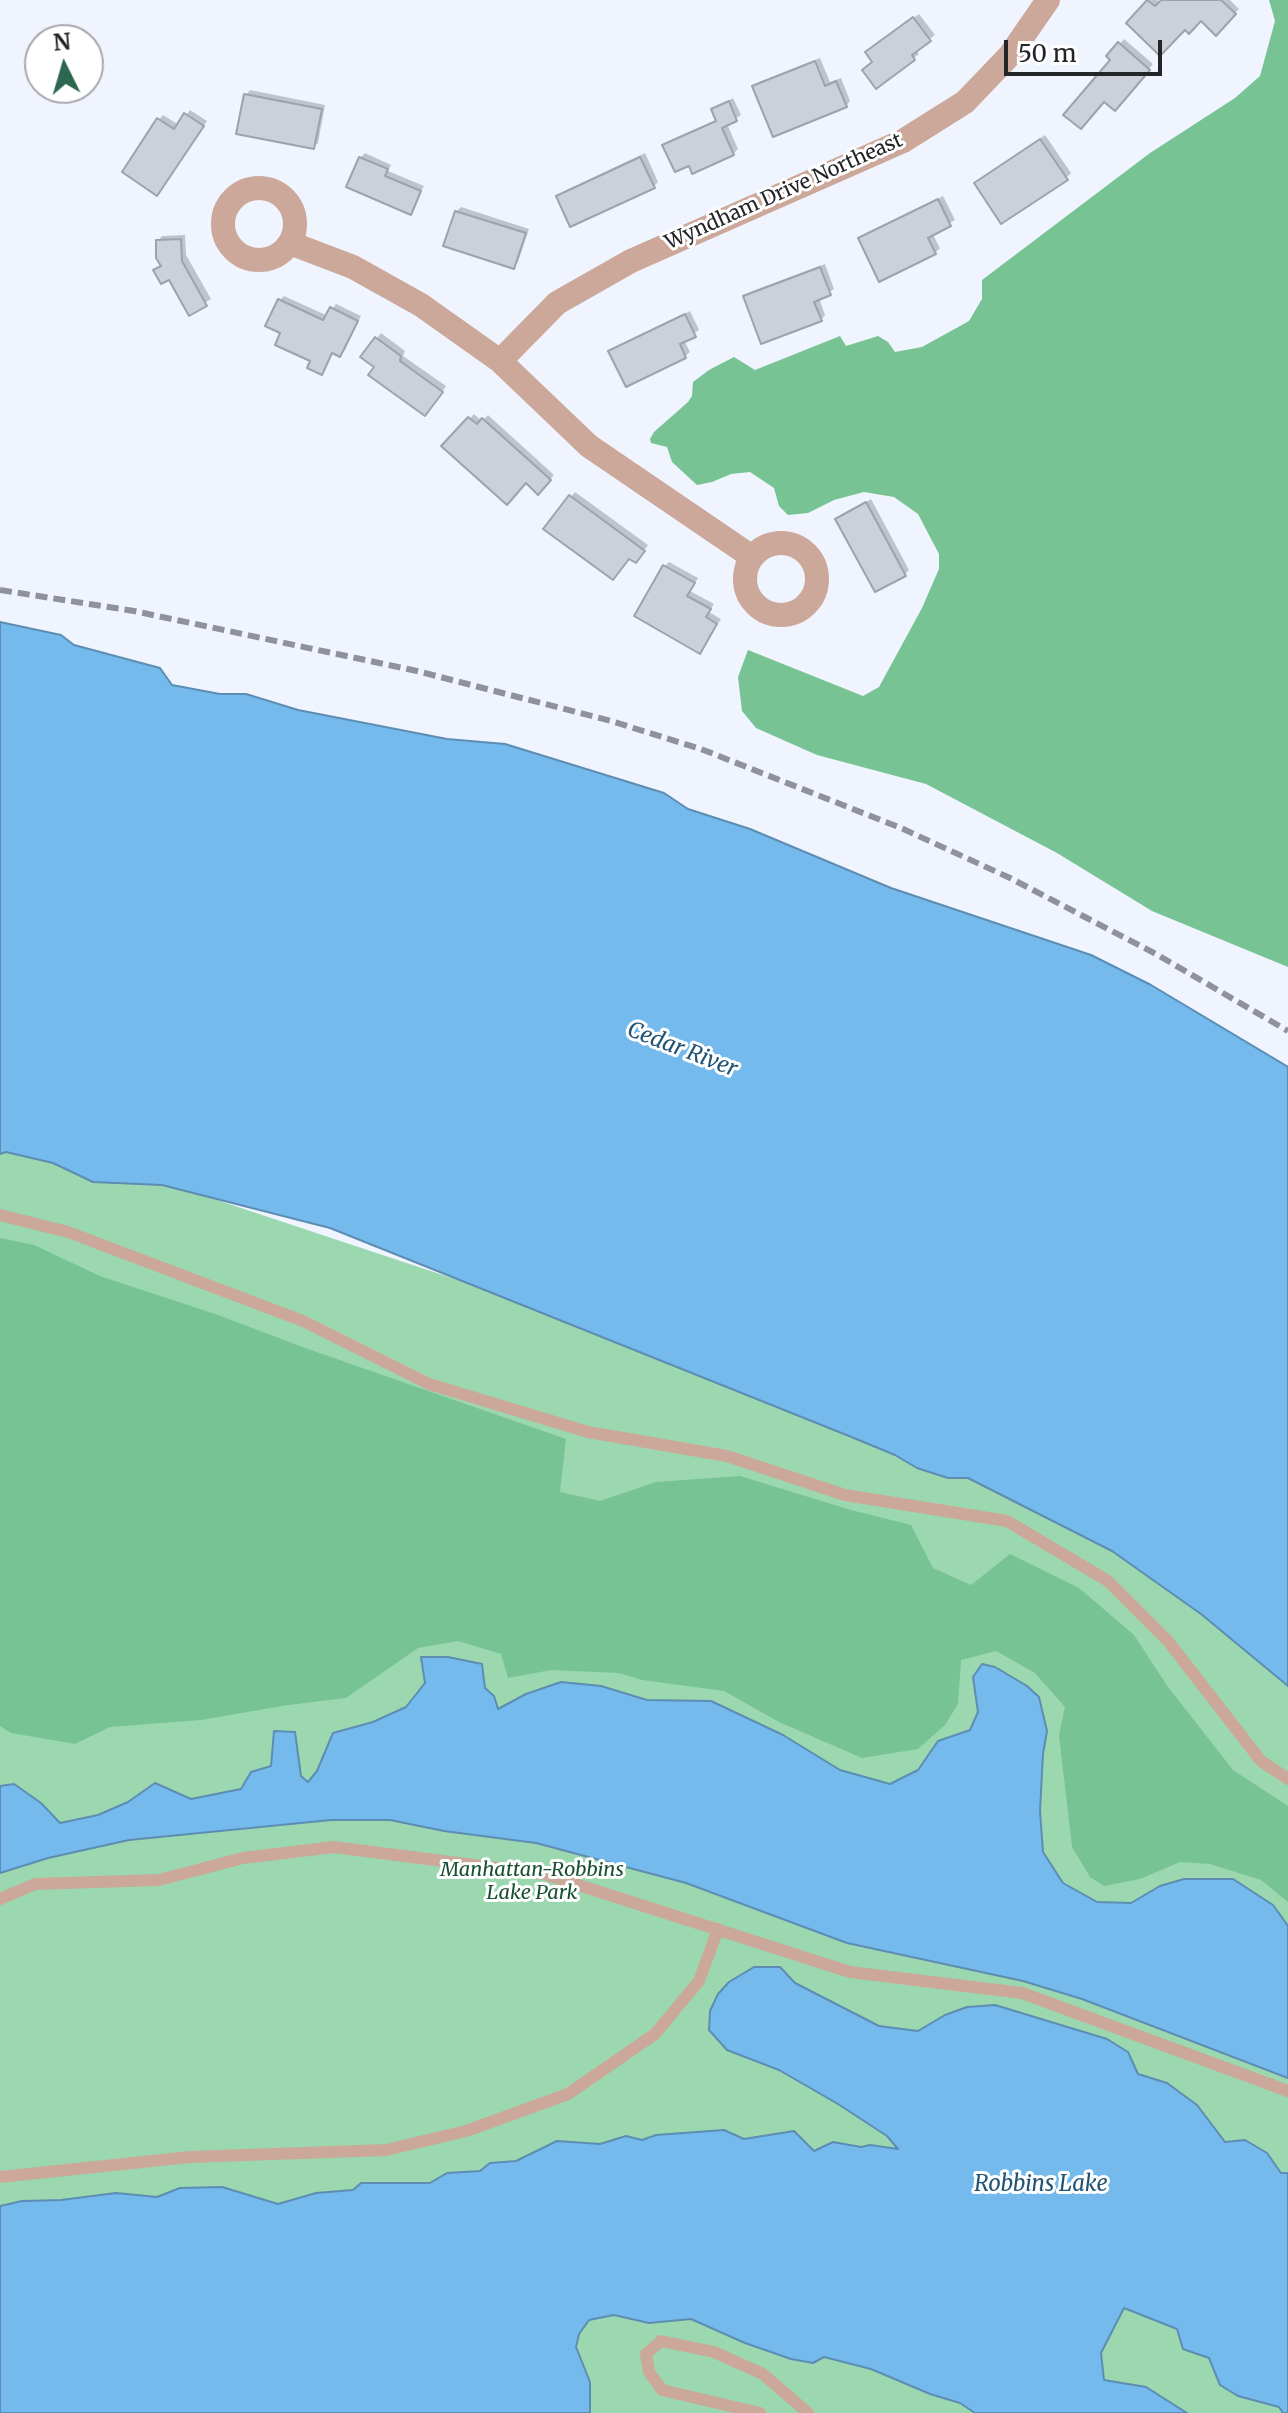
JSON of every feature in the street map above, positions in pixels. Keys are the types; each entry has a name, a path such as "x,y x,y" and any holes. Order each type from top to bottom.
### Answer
{"street":[{"name":"Wyndham Drive Northeast","path":"500,361 557,303 631,261 903,141 965,102 1010,55 1048,0"},
{"path":"290,243 366,274 421,305 500,361 589,446 752,557"}],"lane":[{"path":"0,1215 68,1232 303,1321 443,1389 588,1432 727,1456 845,1495 1007,1521 1108,1581 1168,1641 1261,1761 1288,1779"},
{"path":"0,1899 35,1884 159,1880 243,1858 334,1847 544,1874 850,1972 1022,1993 1288,2091"},
{"path":"0,2177 190,2157 386,2150 466,2131 568,2094 655,2034 699,1981 718,1929"},
{"path":"760,2413 662,2390 649,2372 646,2354 661,2341 714,2352 763,2374 808,2413"}],"green space":[{"path":"1269,0 1288,0 1288,967 1152,911 1057,853 926,784 817,755 756,728 742,711 738,677 748,650 863,696 879,687 922,608 939,569 939,554 918,514 894,497 864,492 834,500 808,513 788,515 779,506 774,488 750,472 731,474 697,485 672,462 667,447 651,443 650,439 688,402 692,396 693,382 734,357 755,370 840,336 846,346 878,336 888,342 895,352 922,347 969,321 982,299 982,280 1150,153 1235,98 1260,76 1275,21"},
{"name":"Manhattan-Robbins Lake Park","path":"6,1152 53,1163 93,1182 162,1185 208,1197 527,1303 596,1335 895,1455 917,1468 948,1478 968,1478 1112,1551 1201,1614 1288,1686 1288,2413 0,2413 0,1154"},
{"path":"0,1238 34,1245 100,1276 566,1439 560,1492 600,1501 656,1482 740,1476 911,1525 933,1568 971,1585 1010,1554 1079,1588 1134,1635 1168,1687 1233,1770 1288,1806 1288,1902 1261,1880 1210,1864 1180,1862 1140,1879 1104,1886 1090,1877 1072,1847 1059,1735 1065,1707 1035,1673 996,1651 961,1660 958,1704 945,1725 918,1749 862,1758 779,1722 724,1691 642,1680 619,1673 551,1670 508,1678 501,1654 458,1641 418,1648 346,1698 201,1720 110,1727 75,1744 11,1733 0,1726"}],"water":[{"name":"Cedar River","path":"0,622 61,635 74,645 160,668 172,685 220,694 246,694 298,710 447,739 505,744 664,793 688,809 750,829 891,888 1091,955 1151,985 1288,1067 1288,1686 1201,1614 1112,1551 968,1478 948,1478 917,1468 849,1436 330,1228 162,1185 93,1182 53,1163 6,1152 0,1154"},
{"path":"421,1657 448,1657 482,1664 485,1688 494,1696 498,1709 526,1694 561,1682 601,1686 647,1700 711,1701 783,1735 840,1770 890,1784 918,1770 938,1741 970,1730 978,1712 973,1677 982,1664 995,1667 1039,1697 1047,1731 1040,1811 1043,1852 1063,1883 1097,1902 1131,1903 1160,1886 1184,1879 1233,1879 1273,1905 1288,1926 1288,2078 1082,1999 1023,1981 847,1943 686,1883 536,1843 444,1831 390,1820 331,1820 129,1840 48,1858 0,1873 0,1786 14,1784 41,1803 60,1823 98,1815 128,1802 155,1783 191,1799 241,1789 251,1772 271,1766 274,1731 295,1732 301,1776 308,1782 317,1771 333,1733 373,1722 406,1707 425,1683"},
{"name":"Robbins Lake","path":"754,1967 780,1967 795,1983 879,2026 918,2031 945,2015 967,2007 995,2005 1107,2039 1128,2052 1138,2074 1167,2083 1197,2105 1225,2142 1245,2140 1267,2153 1281,2173 1288,2173 1288,2413 1283,2413 1279,2407 1238,2396 1220,2385 1209,2358 1183,2349 1177,2329 1124,2308 1101,2353 1104,2380 1146,2387 1187,2413 975,2413 960,2403 871,2369 824,2357 813,2363 791,2359 691,2319 649,2323 614,2315 589,2320 579,2334 576,2347 590,2382 590,2413 0,2413 0,2206 22,2201 116,2193 157,2197 180,2188 222,2187 278,2204 316,2193 353,2190 361,2183 430,2183 447,2173 480,2171 490,2163 516,2161 557,2141 600,2144 626,2136 642,2140 656,2135 724,2130 744,2139 794,2131 814,2151 833,2142 898,2149 887,2136 838,2104 779,2070 727,2050 709,2030 710,2011 718,1994 729,1982"}],"building":[{"path":"1147,0 1155,6 1161,0 1221,0 1236,14 1216,36 1201,21 1189,34 1185,30 1160,56 1126,23"},
{"path":"913,17 931,41 912,55 915,60 876,89 862,70 872,62 865,52"},
{"path":"1118,42 1150,70 1115,111 1104,102 1081,129 1063,115 1110,60 1106,56"},
{"path":"815,61 825,86 836,81 847,107 773,137 752,86"},
{"path":"244,94 322,109 314,149 236,134"},
{"path":"729,101 737,121 722,128 734,155 692,174 689,166 675,172 662,145 716,121 711,109"},
{"path":"184,113 204,126 157,196 122,172 157,118 174,129"},
{"path":"1040,139 1068,180 1001,224 974,183"},
{"path":"359,157 388,169 385,176 421,191 411,215 346,187"},
{"path":"640,157 655,188 570,227 556,196"},
{"path":"938,199 951,226 928,238 936,254 879,282 858,238"},
{"path":"455,211 526,233 514,269 443,246"},
{"path":"181,239 182,261 207,306 189,316 169,280 161,284 153,270 161,266 156,258 156,240"},
{"path":"820,267 831,295 814,302 822,321 761,344 743,296"},
{"path":"278,299 323,320 330,307 358,321 340,357 332,353 322,375 307,368 310,361 275,345 280,333 265,326"},
{"path":"685,314 696,337 680,344 686,358 626,387 608,351"},
{"path":"375,337 401,356 400,361 443,392 425,416 368,375 374,367 360,357"},
{"path":"468,417 477,424 482,418 551,480 538,495 526,483 507,505 441,446"},
{"path":"569,495 645,551 636,563 629,559 613,580 543,529"},
{"path":"866,502 906,576 875,592 835,519"},
{"path":"663,565 695,583 687,596 711,609 706,617 717,624 700,654 634,616"}],"railway":[{"path":"0,590 134,611 417,671 611,721 701,749 901,828 1010,878 1156,954 1288,1031"}]}
